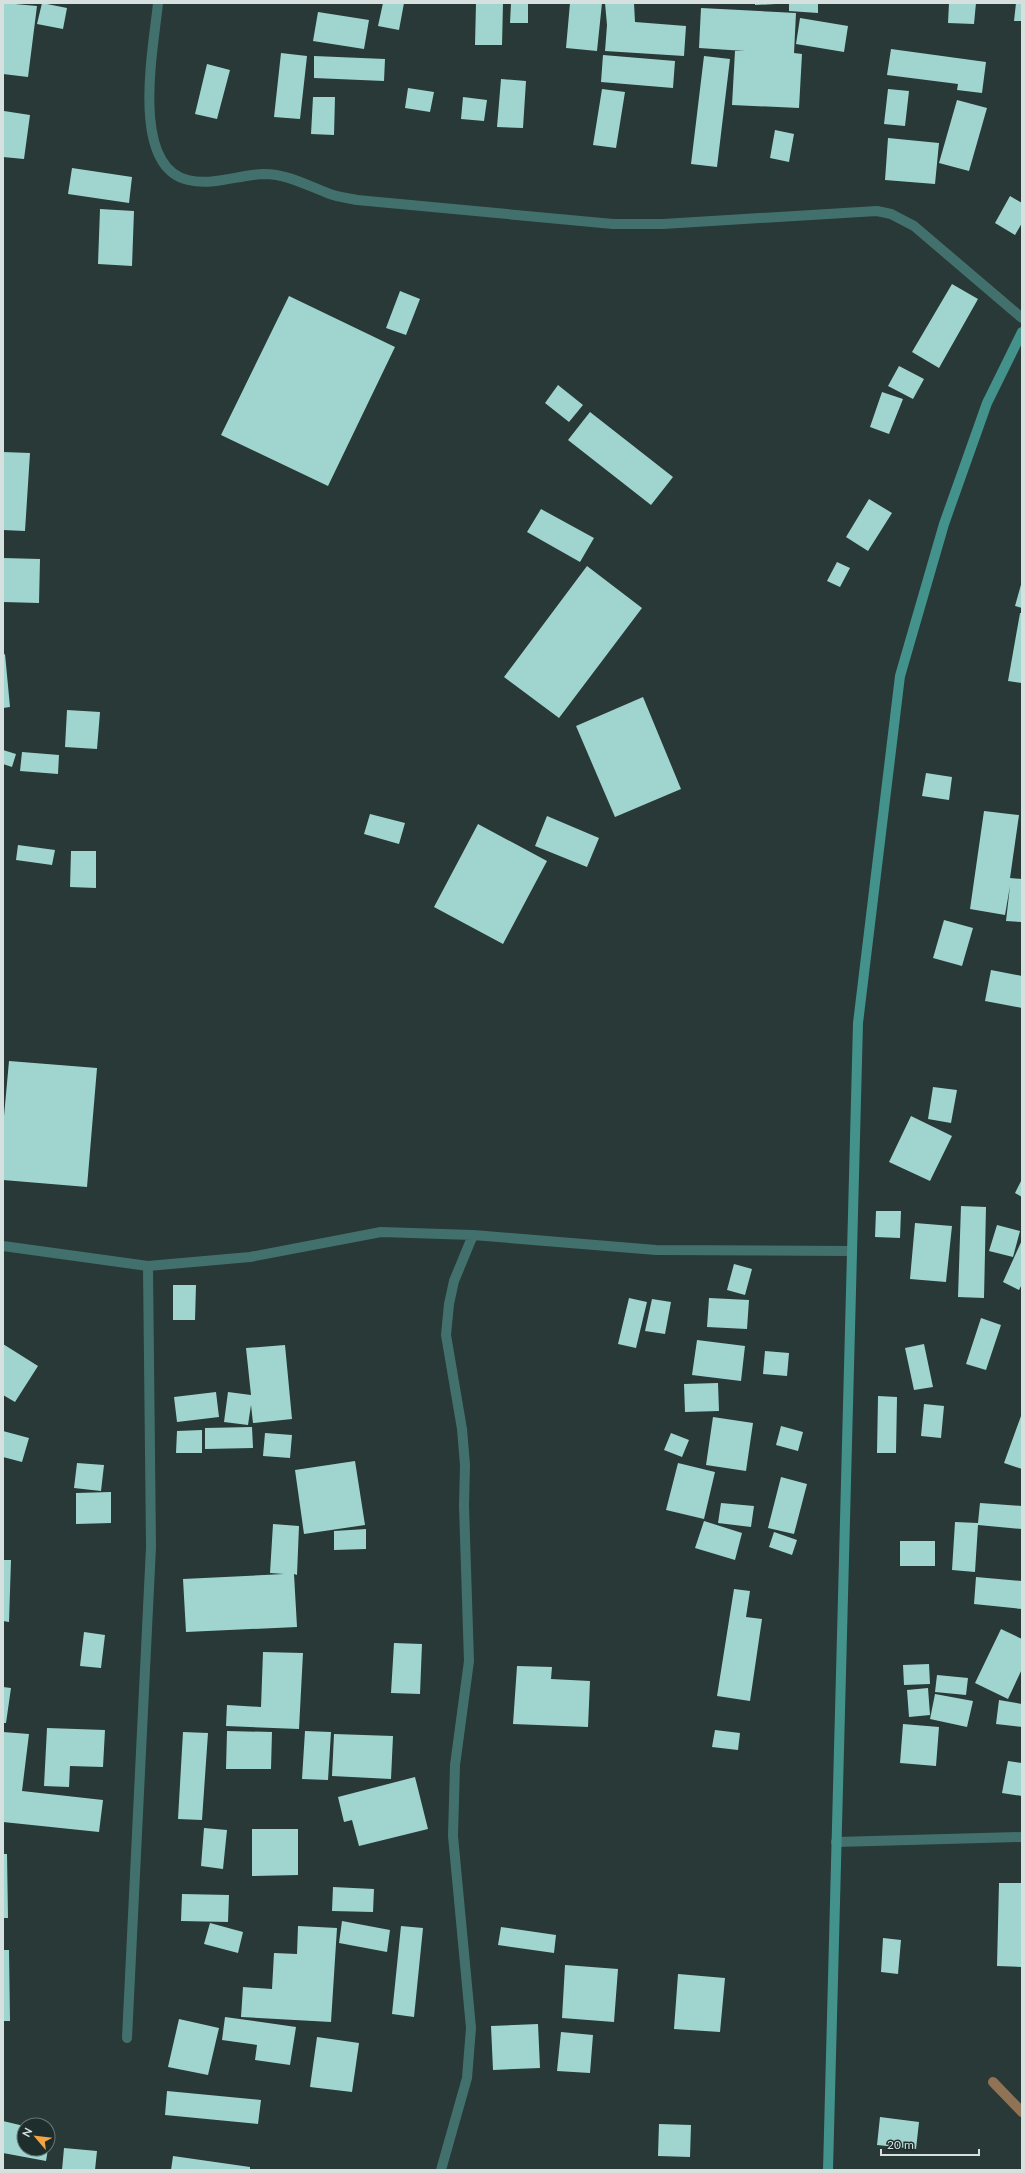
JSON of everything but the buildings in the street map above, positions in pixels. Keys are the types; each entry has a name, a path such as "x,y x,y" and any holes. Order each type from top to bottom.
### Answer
{"street":[{"path":"158,3 150,86 152,134 155,149 163,163 174,174 188,180 206,182 264,174 294,179 331,195 356,200 613,224 663,224 877,212 891,214 914,226 1022,318"},
{"path":"828,2170 858,1023 900,676 944,524 987,403 1022,332"},
{"path":"3,1246 148,1266 250,1257 381,1232 473,1235 656,1250 852,1251"},
{"path":"441,2170 467,2078 471,2028 452,1836 455,1765 470,1661 464,1506 465,1466 462,1429 446,1334 449,1304 454,1281 473,1235"},
{"path":"127,2038 151,1547 148,1266"},
{"path":"836,1842 1022,1837"}],"waterway":[{"path":"993,2082 1022,2112"}]}
